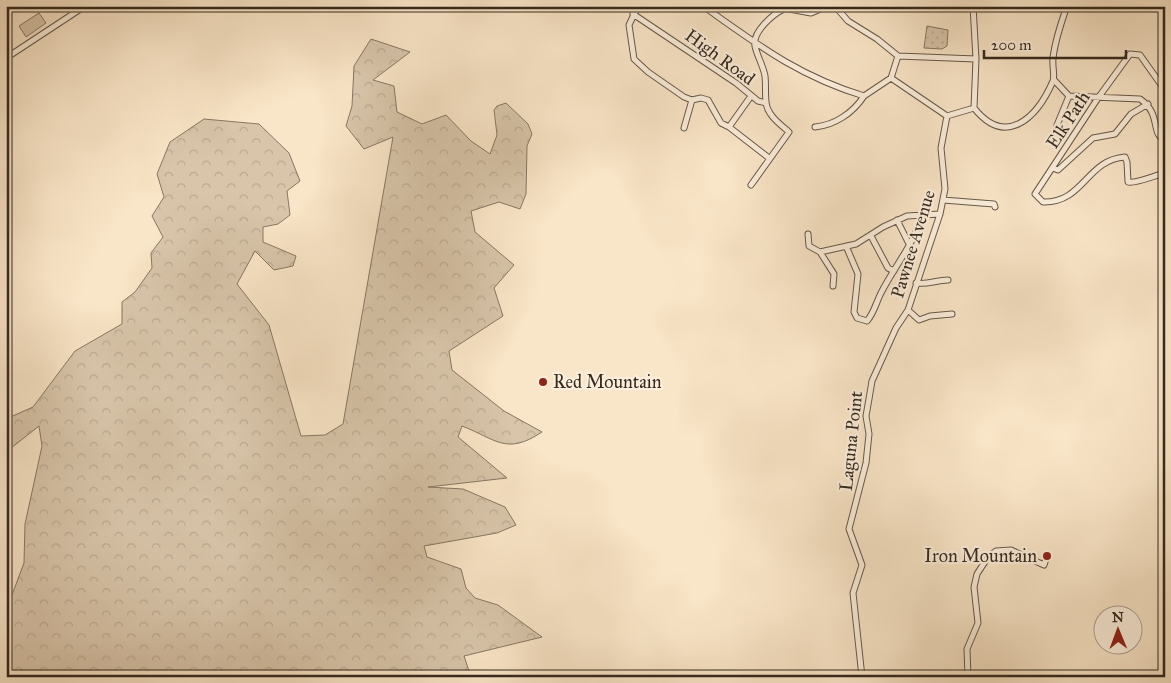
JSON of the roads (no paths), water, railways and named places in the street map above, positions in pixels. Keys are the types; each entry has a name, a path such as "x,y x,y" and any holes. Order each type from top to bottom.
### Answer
{"street":[{"path":"6,11 10,6"},
{"path":"6,58 86,6"},
{"path":"638,6 633,14 629,30 632,56 648,72 692,100 701,98 708,100 721,123 770,158"},
{"path":"703,6 754,44 815,79 864,96"},
{"path":"751,185 789,132 775,120 766,103 764,73 754,44 757,36 776,12 784,8 812,13 828,6"},
{"path":"835,6 848,21 877,39 898,56 976,59"},
{"path":"973,6 976,59 974,108 984,120 999,128 1012,128 1022,123 1036,110 1054,80 1052,60 1067,6"},
{"name":"High Road","path":"633,14 751,96 766,103"},
{"name":"Elk Path","path":"1163,84 1140,55 1130,54 1098,98 1036,192 1037,197 1043,202 1054,202 1066,198 1103,163 1111,158 1125,157 1128,182 1134,183 1156,174 1165,173"},
{"path":"815,127 824,126 844,116 858,105 864,96 890,78 898,56"},
{"path":"890,78 948,116 974,108"},
{"path":"1054,80 1069,96 1098,98 1130,97 1140,99 1148,104 1156,120 1156,133 1159,138 1165,140"},
{"path":"1163,84 1165,94"},
{"path":"729,127 751,96"},
{"path":"1057,124 1069,96"},
{"path":"684,128 692,100"},
{"path":"1053,168 1058,170 1064,166 1094,138 1115,134 1131,114 1148,104"},
{"name":"Pawnee Avenue","path":"896,328 908,310 940,214 945,189 941,148 948,116"},
{"path":"943,200 974,201 994,204 995,207"},
{"path":"820,252 846,246 871,236 898,220 922,214 940,214"},
{"path":"846,246 858,274 854,312 857,318 868,321 894,271 917,234 922,214"},
{"path":"898,220 910,246"},
{"path":"808,234 808,246 820,252 834,274 833,286"},
{"path":"871,236 888,268 894,271"},
{"path":"916,283 925,284 936,280 948,280"},
{"path":"908,310 919,320 930,316 952,314"},
{"name":"Laguna Point","path":"862,677 853,593 862,565 849,529 866,463 869,434 866,416 872,381 896,328"},
{"path":"968,677 967,649 978,623 974,586 982,565 988,557 996,552 1011,550 1044,565 1047,556"}],"place":[{"name":"Red Mountain","path":"543,382"},
{"name":"Iron Mountain","path":"1047,556"}]}
